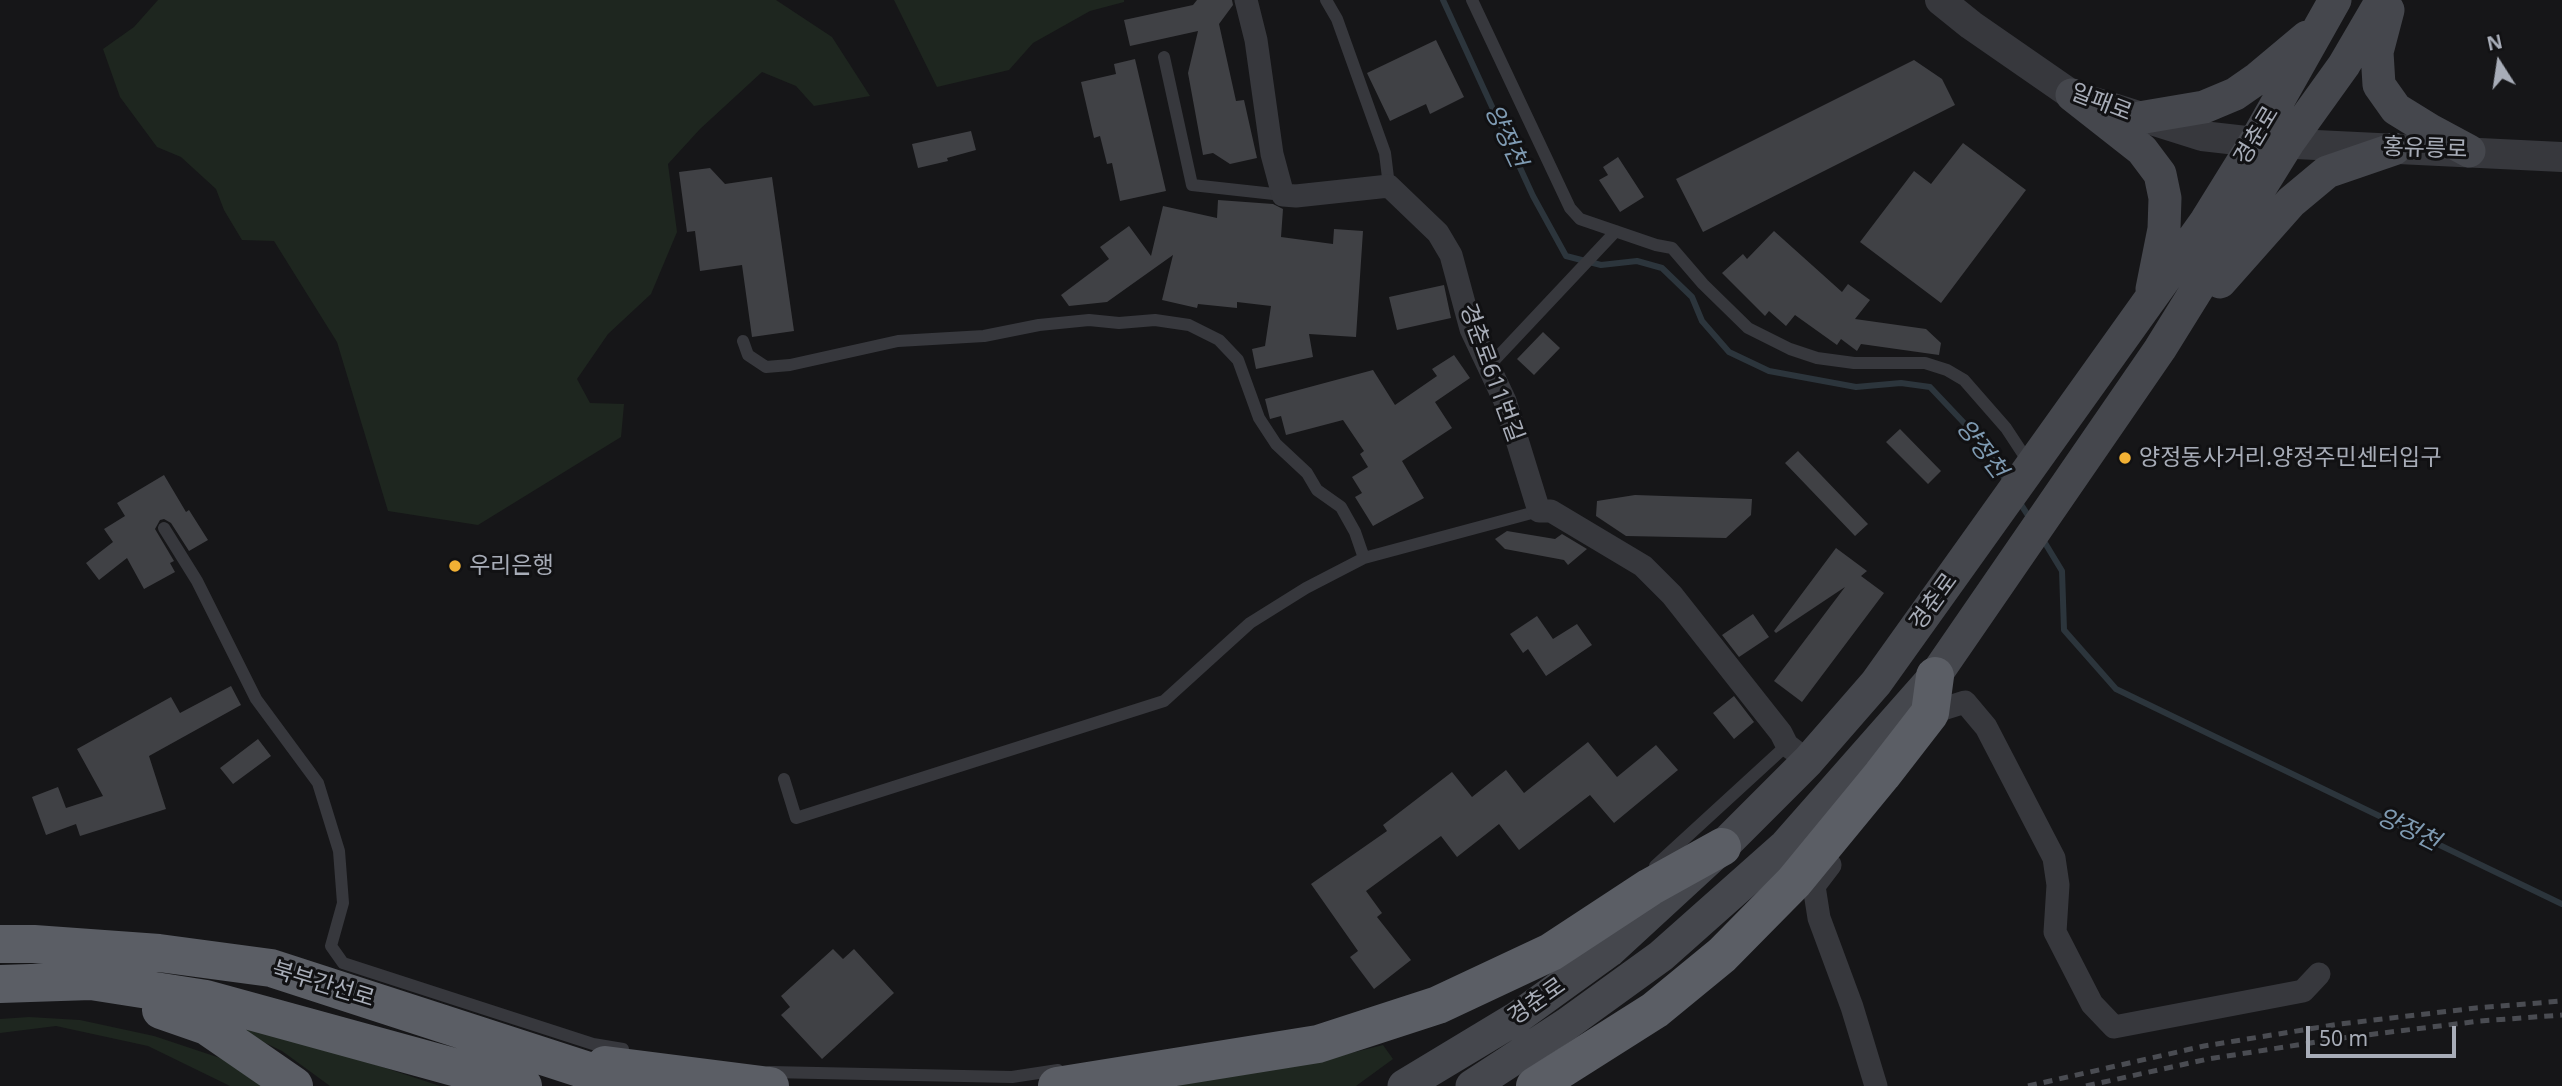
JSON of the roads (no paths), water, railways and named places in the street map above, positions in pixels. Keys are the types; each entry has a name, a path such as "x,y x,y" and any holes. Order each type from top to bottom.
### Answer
{"highway":[{"path":"1535,1086 1655,1010 1722,955 1810,863 1933,694"},
{"path":"1062,1077 1318,1044 1438,1005 1551,952 1650,887 1722,847"},
{"name":"북부간선로","path":"11,941 159,953 271,968 558,1059 634,1068"},
{"name":"북부간선로","path":"0,984 91,981 206,999 523,1086"},
{"path":"91,981 207,1026 294,1086"},
{"path":"558,1059 761,1078"}],"main road":[{"name":"경춘로","path":"1404,1086 1515,1019 1609,951 1722,847 1798,753 1876,683 2206,221 2272,142 2344,65 2382,0"},
{"path":"2391,0 2377,52 2379,85 2396,109 2469,151"},
{"path":"2139,118 2204,107 2235,94 2258,78 2329,12"},
{"name":"경춘로","path":"1472,1086 1567,1024 1661,956 1786,845 1933,694 2009,570 2160,349 2272,142 2329,12"},
{"path":"2072,95 2142,150 2160,174 2165,198 2164,229 2149,300"},
{"path":"2160,349 2291,202 2327,172 2394,149"}],"street":[{"path":"1246,0 1256,40 1272,154 1283,195 1389,186"},
{"name":"일패로","path":"1940,0 1971,25 2072,95 2202,136 2272,142"},
{"name":"홍유릉로","path":"2272,142 2562,157"},
{"name":"경춘로611번길","path":"1389,186 1438,233 1451,255 1471,329 1505,401 1539,512"},
{"path":"1539,512 1551,511 1643,566 1672,595 1798,753"},
{"path":"1876,1086 1852,1007 1819,918 1814,886 1933,735 1933,694 1965,702 1986,727 2054,858 2058,885 2055,932 2092,1004 2114,1027 2303,990 2319,974"}],"lane":[{"path":"1326,0 1337,19 1385,153 1389,186"},
{"path":"1472,0 1570,208 1580,219 1613,234 1672,247 1703,284 1748,328 1790,349 1817,358 1854,363 1925,363 1947,370 1964,380 2006,428 2028,472"},
{"path":"1164,57 1192,185 1283,195"},
{"path":"1489,366 1613,234"},
{"path":"743,341 748,355 766,367 790,365 898,341 984,336 1039,325 1089,320 1119,323 1155,320 1188,325 1219,340 1238,360 1259,418 1276,443 1307,473 1317,490 1341,507 1364,558"},
{"path":"784,779 796,818 1164,701 1250,623 1306,588 1364,558 1539,512"},
{"path":"164,528 197,581 256,699 318,783 339,851 343,903 331,946 343,963 593,1044 634,1068"},
{"path":"1443,989 1457,985 1561,932 1641,878 1798,753"},
{"path":"761,1078 1062,1077"}],"waterway":[{"name":"양정천","path":"1443,0 1533,196 1566,256 1601,265 1637,261 1662,268 1692,297 1702,321 1729,352 1769,371 1856,387 1901,383 1930,387 1982,442 2006,481"},
{"name":"양정천","path":"2018,500 2031,520"},
{"name":"양정천","path":"2042,538 2062,571 2064,630 2116,689 2562,904"}],"railway":[{"path":"2028,1086 2204,1046 2340,1024 2562,1001"},
{"path":"2086,1086 2208,1059 2342,1038 2480,1021 2562,1015"}],"place":[{"name":"양정동사거리.양정주민센터입구","path":"2125,458"},
{"name":"우리은행","path":"455,566"}]}
